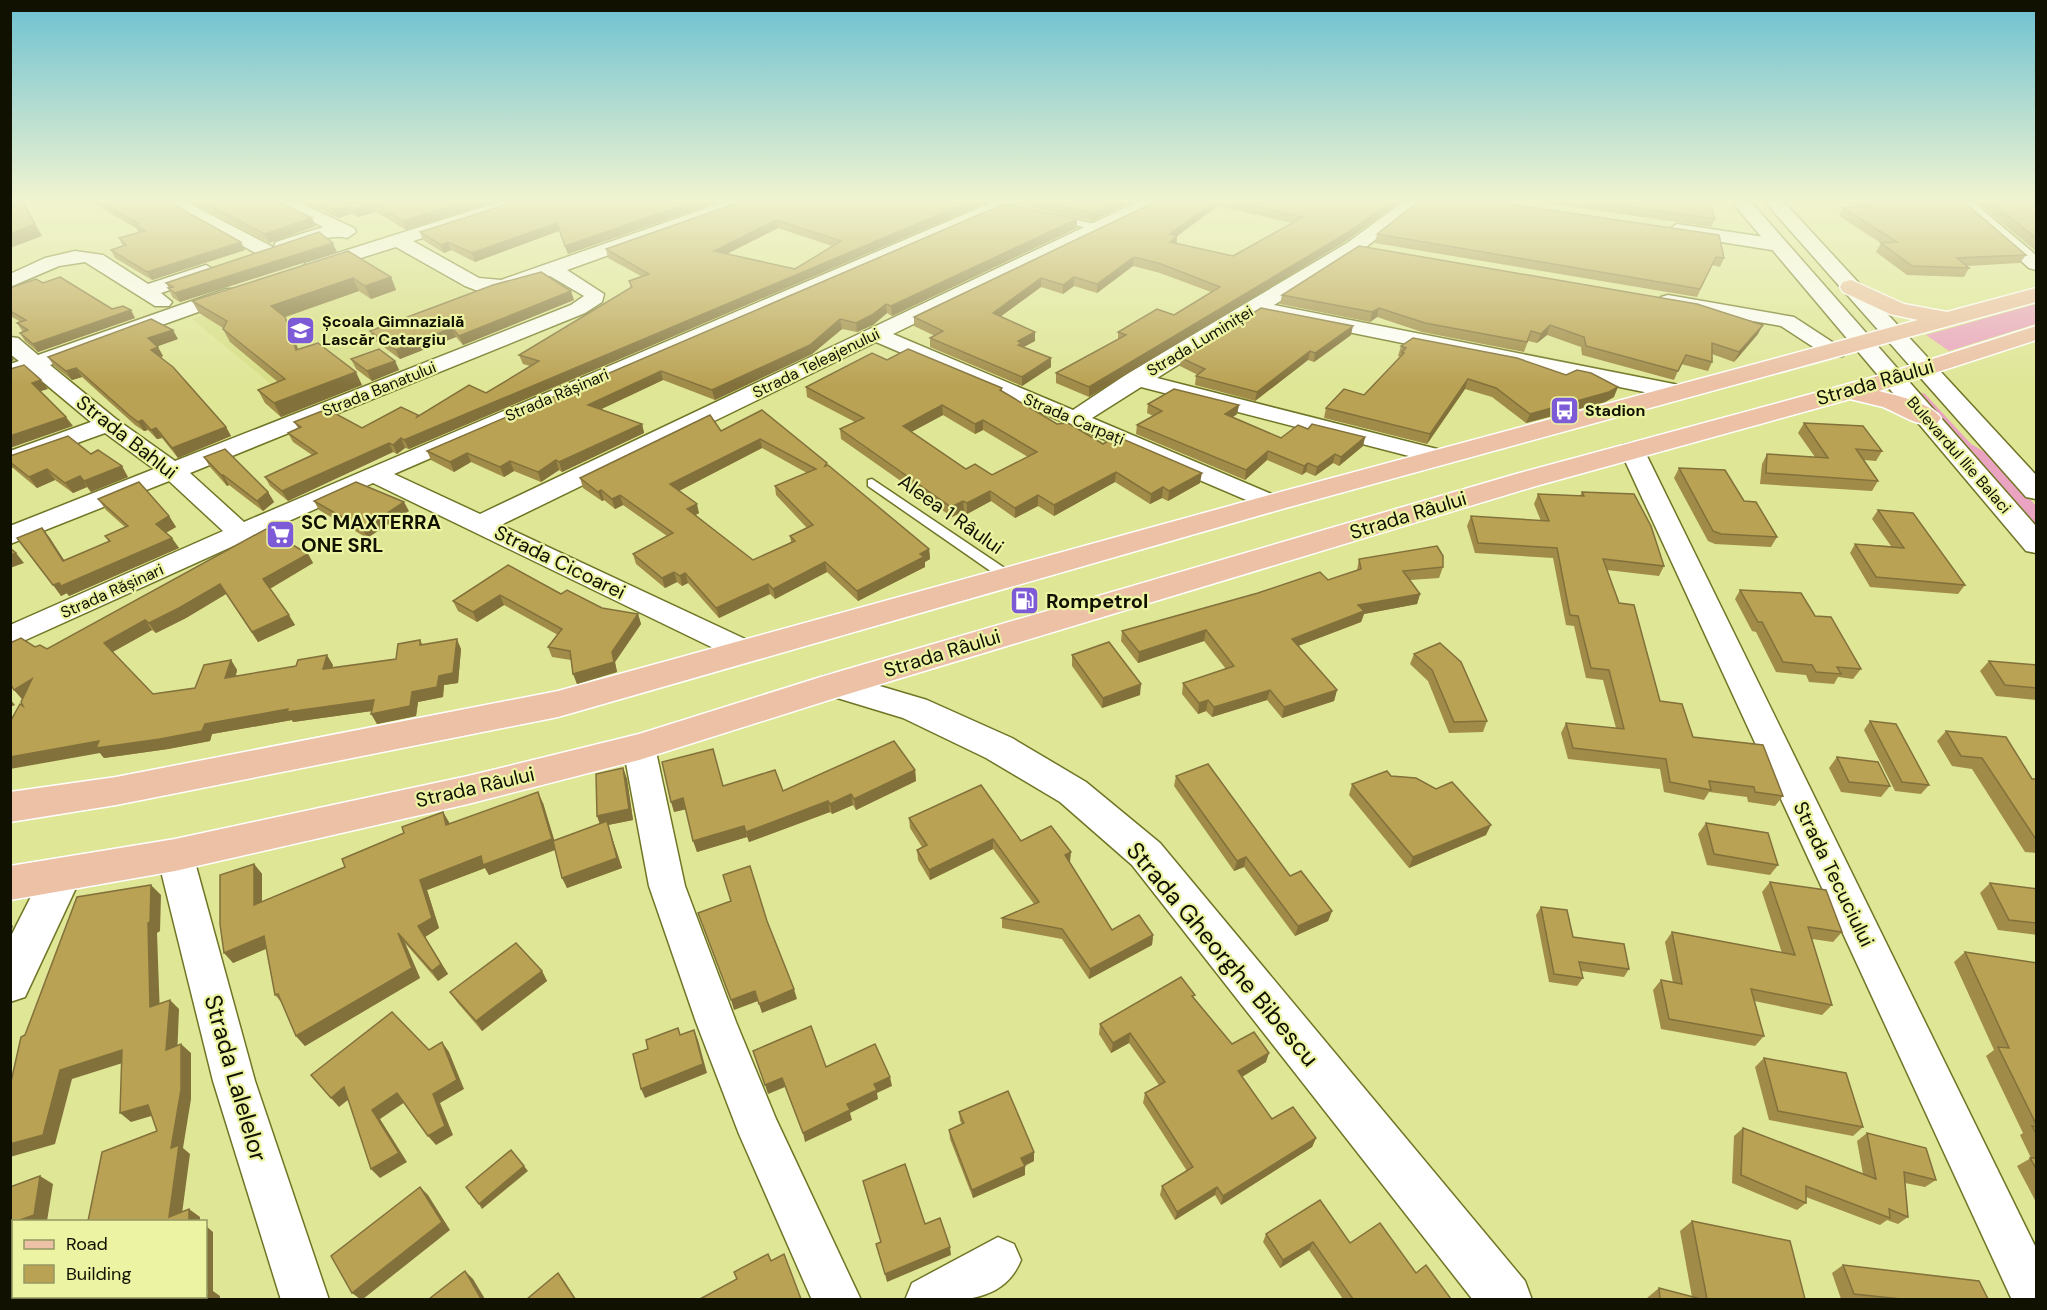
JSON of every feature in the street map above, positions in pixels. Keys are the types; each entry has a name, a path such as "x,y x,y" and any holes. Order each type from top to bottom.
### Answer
{"main road":[{"name":"Bulevardul Ilie Balaci","path":"1791,263 1849,347 1909,374 2037,491"},
{"name":"Bulevardul Ilie Balaci","path":"1829,263 1893,334 1928,418 2037,544"},
{"path":"1851,287 1898,309 1951,318"},
{"name":"Strada Râului","path":"10,807 116,791 558,704 747,652 1007,576 2037,295"},
{"name":"Strada Râului","path":"10,883 175,855 468,790 639,747 836,685 1632,450 1848,392 2037,333"},
{"path":"1848,392 1892,402 1928,418"},
{"name":"Strada Gheorghe Bibescu","path":"836,685 915,709 999,748 1073,792 1146,854 1506,1299"},
{"path":"10,983 62,875"}],"street":[{"path":"10,281 55,263"},
{"path":"102,263 177,312"},
{"path":"298,272 325,263"},
{"path":"439,263 481,286 503,286 568,263"},
{"name":"Strada Rășinari","path":"10,637 373,474 873,263"},
{"name":"Strada Teleajenului","path":"481,524 1022,263"},
{"name":"Strada Luminiței","path":"1074,419 1328,263"},
{"path":"146,291 222,265"},
{"name":"Strada Banatului","path":"10,536 579,309 595,298 594,294 552,269"},
{"path":"10,372 254,287"},
{"path":"1647,297 1787,321 1849,347"},
{"path":"1257,308 1679,392"},
{"name":"Strada Carpați","path":"875,334 1272,503"},
{"name":"Strada Bahlui","path":"10,343 108,424 174,472 241,533"},
{"path":"1136,379 1440,457"},
{"path":"10,460 108,424"},
{"name":"Strada Tecuciului","path":"1632,450 2037,1298"},
{"name":"Strada Cicoarei","path":"373,474 747,652"},
{"path":"639,747 667,886 716,1022 761,1134 837,1299"},
{"name":"Strada Lalelelor","path":"175,855 234,1081 305,1299"},
{"path":"928,1299 998,1260"}],"lane":[{"name":"Aleea 1 Râului","path":"872,483 1007,576"}],"shaded area":[{"name":"Școala Gimnazială Lascăr Catargiu","path":"356,263 421,263 480,299 372,340 390,353 283,394 192,319"},
{"path":"2036,304 2036,324 1949,351 1926,335"},
{"path":"1919,392 1925,394 1971,444 1990,455 2036,506 2036,532 1915,395"}],"building":[{"path":"132,263 175,263 147,272"},
{"path":"226,263 269,263 175,293 168,288 173,287 166,283"},
{"path":"310,263 368,263 391,277 365,286 353,278 271,306 285,317 296,350 318,343 356,372 274,403 258,390 285,379 223,329 227,321 192,301"},
{"path":"630,263 769,263 795,269 805,263 824,263 404,440 401,438 393,445 389,443 282,491 265,477 317,453 288,433 301,427 294,422 327,409 362,428 401,407 418,415 417,417 469,385 486,393 539,361 519,355 632,287 629,281 649,274"},
{"path":"866,263 983,263 891,306 886,304 872,315 856,323 840,319 810,345 712,390 661,371 588,405 642,424 559,462 556,460 538,472 510,461 500,467 467,453 450,462 427,451"},
{"path":"1027,263 1126,263 1097,284 1074,277 1063,285 1041,278 993,313 1035,332 1018,341 1021,343 1018,345 1051,358 1022,377 930,338 943,331 914,317"},
{"path":"1158,263 1297,263 1089,387 1056,373 1126,335 1118,332 1157,309 1174,315 1220,287"},
{"path":"1332,263 1459,263 1697,304 1763,325 1739,352 1712,343 1712,362 1686,355 1678,371 1586,346 1584,337 1550,325 1541,334 1531,331 1527,342 1425,323 1379,308 1372,312 1282,295"},
{"path":"1548,263 1713,263 1700,289"},
{"path":"1908,263 1963,263 1969,268 1912,266"},
{"path":"541,272 571,291 459,336 452,328 396,350 370,331 493,285"},
{"path":"60,277 112,309 123,306 131,310 33,344 20,333 28,330 17,323 26,320 10,311 10,288 36,279 43,283"},
{"path":"1261,308 1353,326 1315,353 1310,351 1257,392 1196,376 1205,369 1181,358"},
{"path":"151,319 173,330 148,338 158,347 151,350 173,367 226,427 172,448 156,428 151,430 142,420 138,422 76,368 66,371 48,357"},
{"path":"1413,338 1517,358 1566,375 1577,370 1591,373 1618,387 1609,392 1530,414 1496,388 1468,379 1430,434 1326,408 1344,389 1364,395 1404,353 1402,352 1406,348 1401,346"},
{"path":"379,349 395,361 367,371 351,359"},
{"path":"908,349 1002,388 1000,390 1057,424 1068,423 1103,444 1116,436 1202,473 1169,491 1163,487 1151,494 1116,472 1054,505 1038,495 1015,508 990,491 967,503 963,501 951,507 840,429 864,418 806,387 872,353 887,360","holes":["942,405 975,424 983,420 1037,452 992,475 975,464 966,469 903,426"]},
{"path":"24,365 41,380 32,383 66,417 10,436 10,369"},
{"path":"1174,389 1239,405 1225,414 1281,438 1298,425 1308,429 1312,424 1365,437 1341,457 1335,454 1317,467 1308,463 1304,466 1268,451 1246,470 1137,425 1162,411 1148,404"},
{"path":"762,410 827,463 825,466 828,465 929,549 920,554 924,557 857,591 825,562 773,589 768,584 716,608 685,573 680,576 674,572 662,578 633,554 673,533 620,495 612,499 601,490 598,492 580,478 710,415 721,431","holes":["760,439 816,469 775,486 813,525 790,536 795,541 753,560 687,509 697,504 670,484"]},
{"path":"1804,423 1863,426 1882,451 1856,449 1878,481 1766,473 1767,454 1828,458"},
{"path":"68,436 91,454 98,450 122,466 84,481 80,476 65,483 47,469 29,477 10,462 10,456"},
{"path":"225,449 268,492 257,501 221,475 204,457"},
{"path":"1679,468 1725,470 1744,501 1756,502 1777,537 1721,534 1713,531"},
{"path":"139,482 169,516 156,524 172,538 61,586 59,583 53,585 17,538 42,528 63,561 110,541 105,536 128,526 98,499"},
{"path":"356,482 404,502 363,529 314,501"},
{"path":"1582,492 1634,494 1651,526 1664,566 1603,559 1619,603 1634,605 1660,701 1682,704 1693,737 1763,745 1783,796 1755,792 1754,787 1709,781 1711,790 1670,782 1666,759 1573,748 1566,723 1624,729 1609,670 1591,668 1578,616 1570,615 1557,548 1478,543 1471,516 1549,521 1538,494 1584,496"},
{"path":"1878,510 1913,513 1965,585 1876,577 1855,544 1904,548"},
{"path":"266,529 308,554 263,579 289,615 252,632 220,584 179,608 149,623 145,620 104,643 153,694 195,688 204,665 231,660 225,678 296,666 298,660 327,655 323,669 396,659 398,644 420,640 420,645 457,639 453,673 439,676 437,687 412,692 410,706 371,714 374,700 287,712 288,709 205,724 202,731 160,739 96,748 99,741 10,757 10,722 20,704 23,706 21,702 32,679 14,690 10,683 10,643 21,638 35,647 40,645 47,649"},
{"path":"1437,546 1443,556 1443,567 1403,571 1420,594 1358,605 1364,611 1292,639 1337,690 1284,707 1270,690 1214,707 1208,700 1199,703 1183,683 1234,666 1206,630 1139,652 1122,631 1258,593 1320,572 1328,580 1361,569 1359,559"},
{"path":"508,565 561,594 567,590 602,608 638,614 612,652 614,662 573,674 570,651 548,647 562,629 500,595 473,612 453,601"},
{"path":"1740,590 1801,593 1815,616 1831,617 1861,669 1837,667 1841,674 1816,672 1812,665 1783,662 1762,622 1758,622"},
{"path":"1109,642 1141,684 1103,698 1072,655"},
{"path":"1440,643 1461,662 1487,721 1454,722 1432,670 1414,654"},
{"path":"1989,661 2037,665 2037,688 2005,685"},
{"path":"1870,721 1896,724 1929,785 1902,782"},
{"path":"1946,731 2006,737 2032,779 2037,779 2037,841 1982,758 1961,756"},
{"path":"894,741 915,770 854,799 851,794 830,804 828,801 746,832 744,826 693,841 683,798 671,802 662,762 713,749 723,786 775,770 783,791"},
{"path":"1837,757 1878,762 1890,786 1849,782"},
{"path":"1208,764 1290,876 1301,871 1332,911 1298,926 1246,857 1237,861 1176,776"},
{"path":"623,768 629,809 597,816 596,774"},
{"path":"1387,771 1391,776 1416,778 1436,789 1452,782 1491,825 1413,857 1352,784"},
{"path":"981,785 1021,841 1051,826 1071,852 1065,855 1112,930 1139,915 1153,935 1090,969 1062,929 1002,918 1039,902 993,839 929,870 917,850 927,845 909,818"},
{"path":"538,792 552,839 483,865 481,856 420,880 432,918 418,926 441,964 432,971 398,933 412,968 296,1036 278,994 275,995 264,936 224,953 220,924 220,875 254,864 254,905 345,867 342,859 404,833 402,827 443,812 446,825"},
{"path":"607,821 617,858 562,878 553,841"},
{"path":"1706,823 1768,833 1778,865 1714,854"},
{"path":"750,866 767,921 794,989 759,1004 755,991 731,1000 698,913 731,901 723,875"},
{"path":"1770,882 1826,890 1842,932 1808,927 1832,1005 1751,989 1764,1036 1669,1019 1661,980 1682,984 1672,932 1795,955"},
{"path":"1990,883 2037,889 2037,923 2009,920"},
{"path":"151,885 150,922 148,923 150,1007 170,1000 166,1050 181,1044 181,1090 171,1148 179,1145 169,1217 189,1209 189,1220 88,1220 102,1152 157,1131 148,1105 120,1113 122,1050 60,1070 43,1135 10,1144 10,1086 21,1037 25,1035 77,897"},
{"path":"1541,907 1567,910 1573,937 1624,944 1629,969 1579,962 1583,978 1554,974"},
{"path":"516,943 542,971 476,1021 450,992"},
{"path":"1965,952 2037,963 2037,1126 1998,1047 2009,1048"},
{"path":"1181,977 1195,995 1192,996 1232,1044 1254,1032 1269,1053 1238,1071 1272,1119 1293,1107 1316,1138 1223,1196 1217,1187 1177,1212 1162,1186 1193,1167 1145,1093 1165,1082 1130,1033 1113,1043 1100,1024"},
{"path":"392,1012 429,1050 442,1042 457,1080 433,1094 445,1126 428,1136 397,1093 372,1110 399,1153 371,1169 344,1087 331,1098 311,1075"},
{"path":"811,1026 826,1067 875,1044 890,1077 874,1084 877,1090 847,1104 850,1110 803,1133 782,1078 765,1085 753,1051"},
{"path":"678,1028 680,1035 694,1030 703,1064 641,1089 633,1054 648,1049 646,1040"},
{"path":"1764,1058 1846,1073 1863,1127 1778,1111"},
{"path":"1008,1091 1034,1152 1021,1158 1025,1166 972,1190 949,1130 964,1123 959,1112"},
{"path":"1743,1128 1876,1179 1867,1133 1926,1148 1936,1180 1904,1172 1908,1217 1889,1209 1890,1218 1806,1186 1806,1203 1741,1175"},
{"path":"511,1150 524,1166 479,1204 466,1187"},
{"path":"2030,1158 2037,1158 2037,1170"},
{"path":"905,1164 925,1224 940,1218 950,1247 885,1274 876,1244 881,1242 863,1181"},
{"path":"40,1176 34,1215 12,1220 10,1224 10,1187"},
{"path":"420,1187 442,1222 352,1293 331,1256"},
{"path":"1320,1200 1350,1243 1380,1223 1416,1273 1426,1265 1451,1299 1353,1299 1313,1242 1283,1260 1266,1234"},
{"path":"1692,1221 1790,1241 1805,1299 1707,1299"},
{"path":"768,1254 771,1261 784,1254 801,1299 700,1299 737,1279 734,1272"},
{"path":"1843,1265 1979,1281 1988,1299 1901,1299 1854,1294"},
{"path":"465,1271 481,1299 429,1299"},
{"path":"558,1273 575,1299 527,1299"},
{"path":"209,1288 208,1299 118,1299 207,1298"},
{"path":"1659,1288 1701,1299 1660,1299"}],"place":[{"name":"Școala Gimnazială Lascăr Catargiu","path":"301,330"},
{"name":"Stadion","path":"1564,410"},
{"name":"SC MAXTERRA ONE SRL","path":"280,534"},
{"name":"Rompetrol","path":"1025,601"}]}
